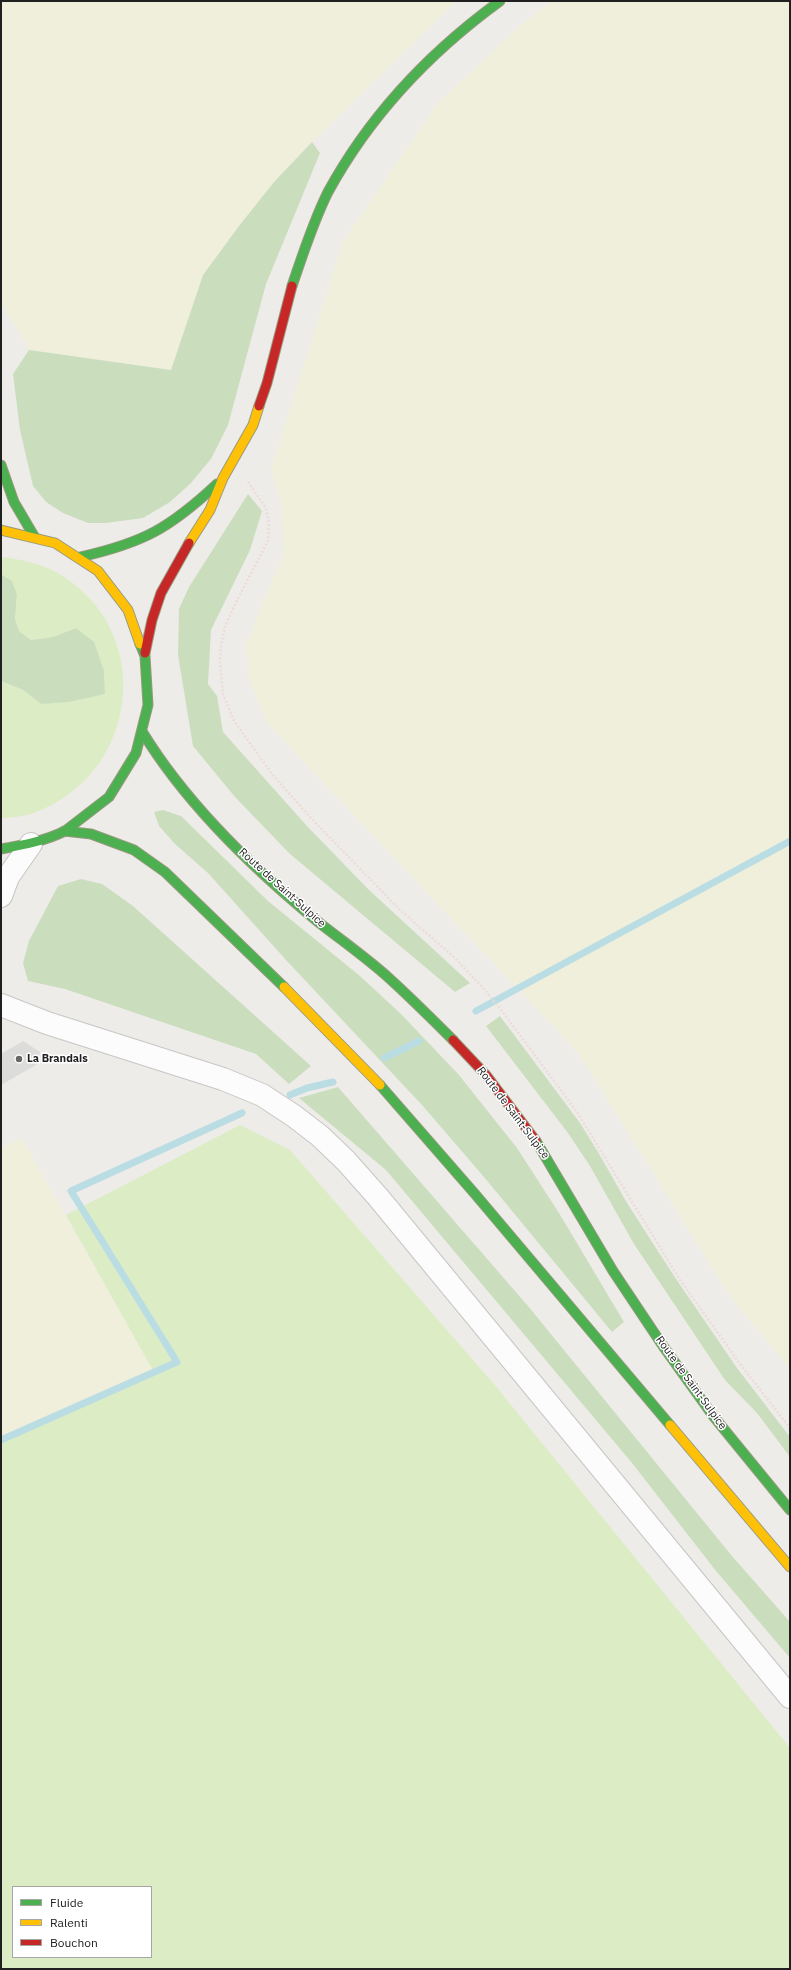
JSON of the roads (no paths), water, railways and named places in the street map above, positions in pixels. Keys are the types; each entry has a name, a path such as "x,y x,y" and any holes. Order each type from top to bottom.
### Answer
{"main road":[{"path":"145,653 152,620 161,593 173,569 210,510 223,478 245,442 260,406 287,299 296,270 312,226 336,179 369,128 394,96 432,57 470,23 500,1"},
{"path":"1,465 7,488 23,520 34,536"},
{"path":"80,557 124,547 149,537 186,513 223,478"},
{"path":"1,530 34,536 58,545 80,557 103,576 122,599 136,625 145,653 149,680 149,706 143,733 132,763 114,790 91,813 64,831 31,844 1,849"},
{"name":"Route de Saint-Sulpice","path":"143,733 154,751 186,793 251,862 316,920 389,978 486,1074 537,1142 613,1271 663,1346 714,1417 790,1510"},
{"path":"64,831 91,834 134,850 165,872 313,1015 398,1104 790,1568"}],"street":[{"path":"1,896 8,877 31,844"},
{"path":"1,1005 47,1023 223,1079 262,1095 294,1116 346,1161 393,1215 790,1697"}],"waterway":[{"path":"476,1011 790,841"},
{"path":"384,1058 419,1041"},
{"path":"290,1095 307,1088 333,1082"},
{"path":"1,1440 177,1362 71,1191 242,1113"}],"place":[{"name":"La Brandais","path":"19,1059"}]}
